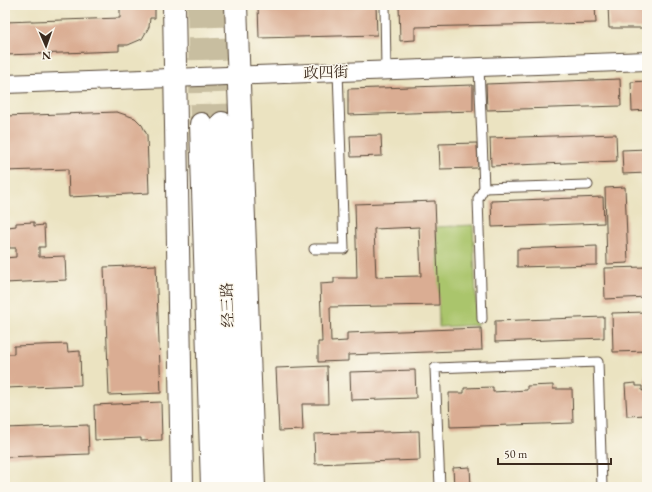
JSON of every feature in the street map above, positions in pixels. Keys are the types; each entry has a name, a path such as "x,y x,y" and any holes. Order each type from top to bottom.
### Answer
{"main road":[{"path":"174,5 182,487"},
{"path":"236,5 254,487"},
{"name":"经三路","path":"212,487 212,124 233,487"}],"street":[{"name":"政四街","path":"5,84 647,61"}],"lane":[{"path":"385,5 386,70"},
{"path":"479,67 484,188 478,199 482,319"},
{"path":"314,250 344,249 338,71"},
{"path":"484,188 588,185"},
{"path":"440,487 435,368 598,362 602,487"}],"green space":[{"path":"473,225 477,325 439,327 436,227"}],"building":[{"path":"120,5 155,5 155,18 150,18 149,27 142,39 128,45 119,45 119,51 5,55 5,22 120,18"},
{"path":"258,5 376,5 377,35 259,38"},
{"path":"399,5 595,5 596,23 415,27 415,40 400,41"},
{"path":"608,5 647,5 647,28 609,28"},
{"path":"620,79 621,106 487,110 486,84"},
{"path":"647,81 647,110 632,111 631,82"},
{"path":"473,85 473,111 348,115 348,89"},
{"path":"117,112 135,118 142,125 147,135 149,193 69,197 68,169 5,171 5,116"},
{"path":"616,134 617,161 491,166 490,138"},
{"path":"381,135 382,156 351,157 350,136"},
{"path":"477,143 478,168 440,169 439,144"},
{"path":"647,149 647,173 623,174 622,150"},
{"path":"625,187 628,263 607,264 605,188"},
{"path":"603,197 604,223 492,227 491,201"},
{"path":"435,201 439,305 330,307 331,342 347,341 347,333 481,328 482,350 348,355 348,361 318,362 318,342 322,342 320,284 334,283 334,278 357,278 355,204","holes":["419,227 421,276 376,277 374,229"]},
{"path":"34,222 34,226 44,225 45,247 39,247 39,257 65,256 66,280 5,283 5,258 16,257 16,248 9,248 8,227 16,226 16,223"},
{"path":"597,246 597,265 517,267 517,249"},
{"path":"156,265 161,393 109,395 104,267"},
{"path":"647,267 647,297 605,299 604,268"},
{"path":"647,312 647,351 613,352 612,313"},
{"path":"604,317 604,338 495,342 495,321"},
{"path":"67,344 68,352 80,351 81,385 6,388 5,354 14,354 14,346"},
{"path":"327,366 328,404 302,404 303,430 279,431 276,368"},
{"path":"415,370 416,398 351,400 350,372"},
{"path":"645,375 647,375 647,415 627,416 625,384 636,383 636,386 642,386 642,391 645,390"},
{"path":"553,385 553,389 572,389 573,423 450,427 449,393 464,393 464,388 493,387 493,392 527,390 527,386"},
{"path":"161,402 162,440 141,441 141,438 95,440 94,405"},
{"path":"88,425 89,454 5,457 5,428"},
{"path":"419,431 420,460 315,464 314,434"},
{"path":"470,467 471,487 454,487 453,468"}],"tunnel":[{"path":"198,5 201,124"},
{"path":"218,5 222,123"}]}
